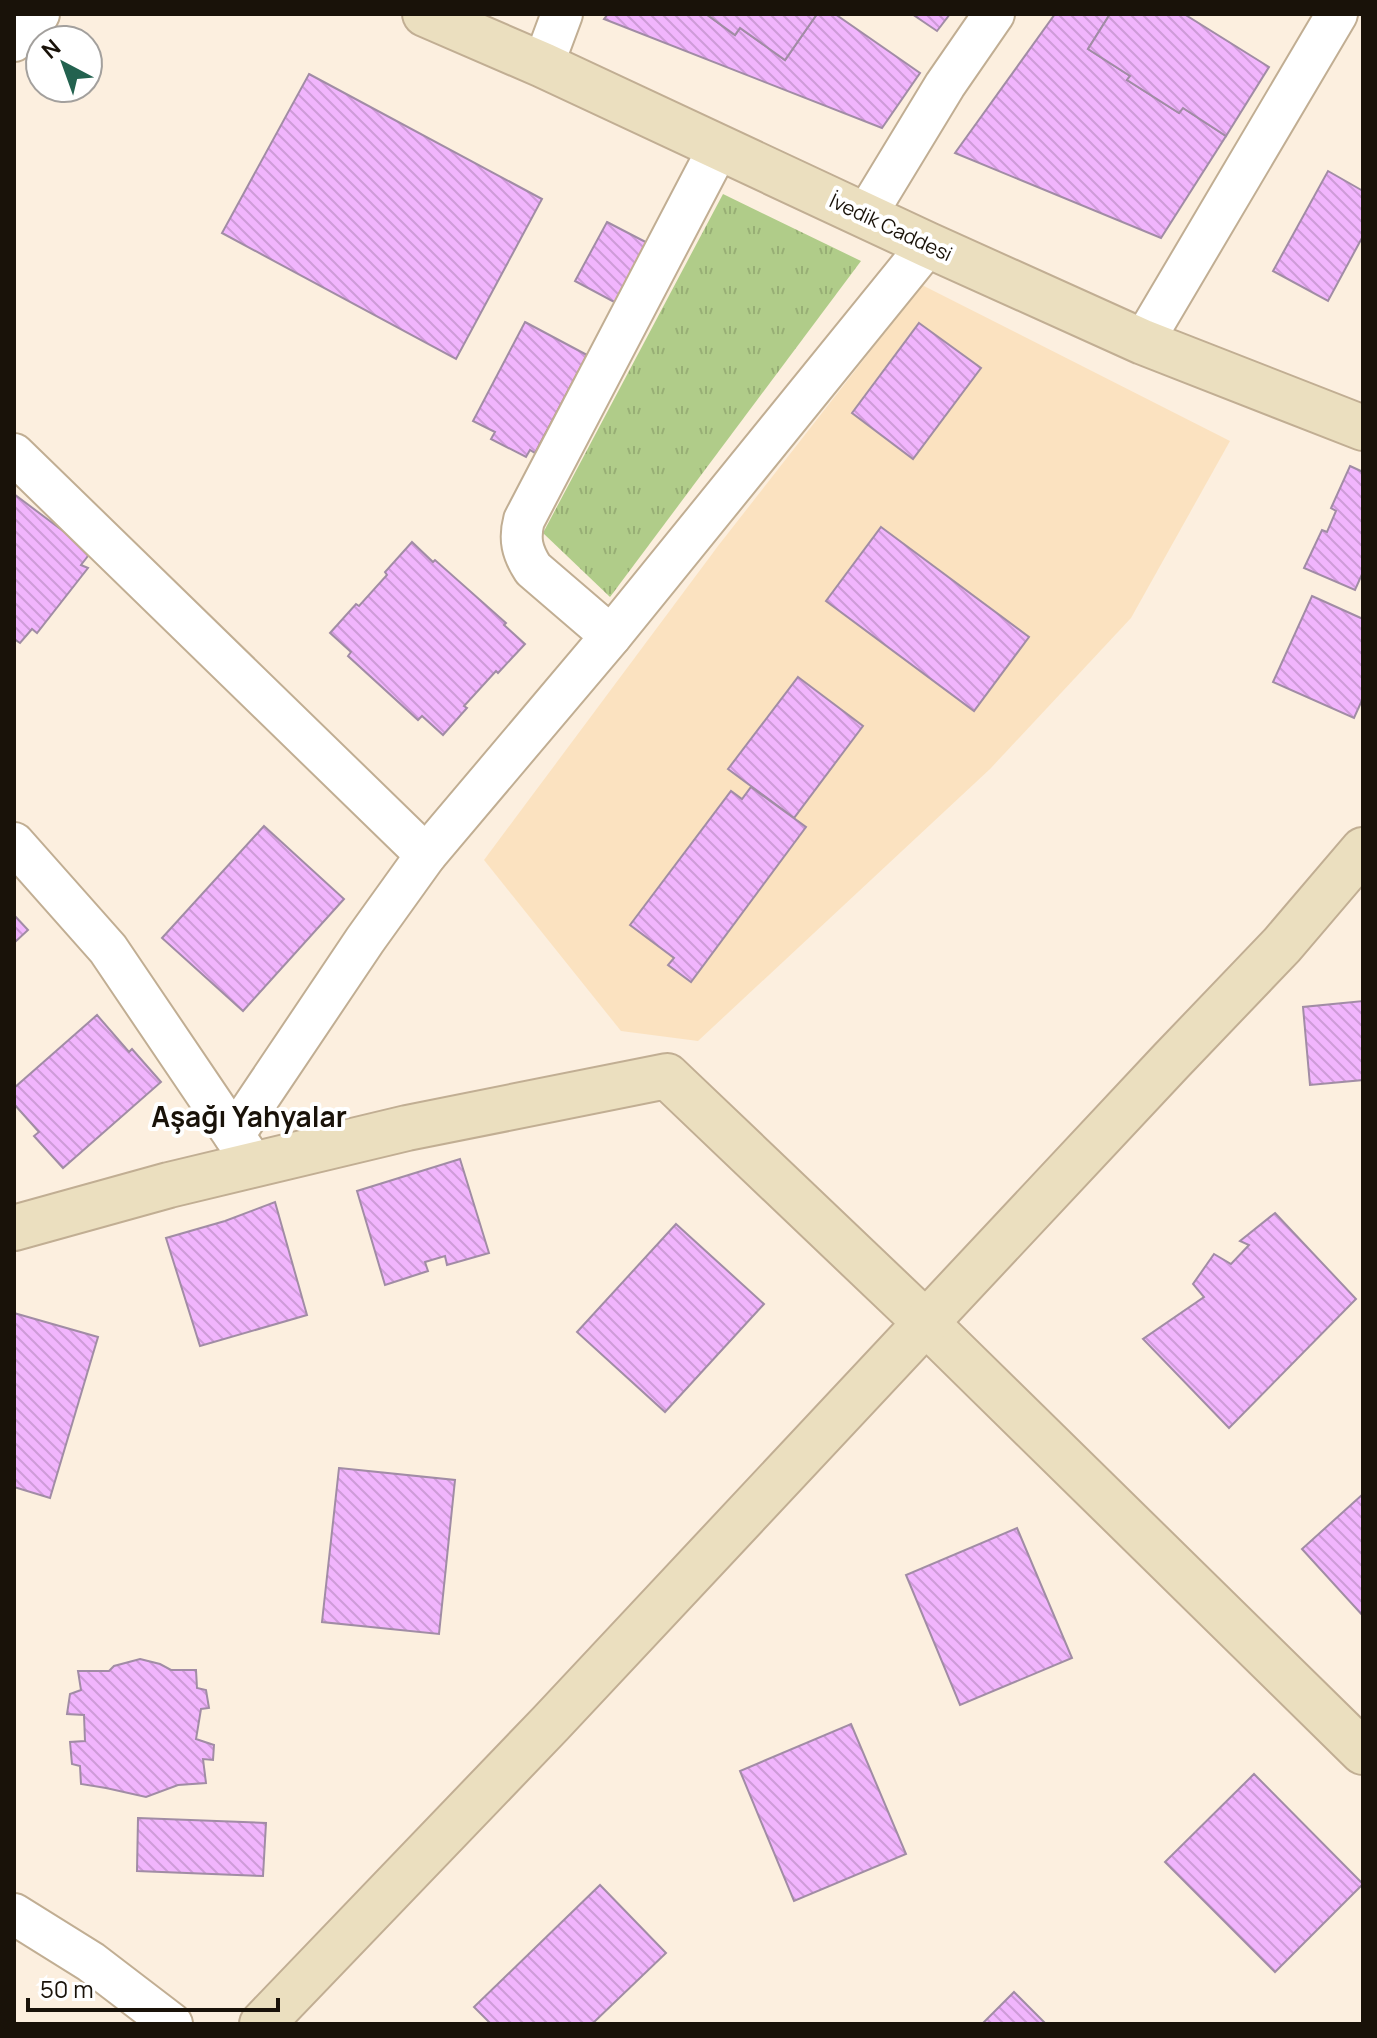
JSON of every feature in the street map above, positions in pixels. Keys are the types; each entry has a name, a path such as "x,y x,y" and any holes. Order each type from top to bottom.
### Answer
{"street":[{"path":"14,41 39,14"},
{"name":"İvedik Caddesi","path":"425,14 543,65 1143,342 1363,428"},
{"path":"543,65 562,14"},
{"path":"866,215 945,85 994,14"},
{"path":"1143,342 1337,14"},
{"path":"611,636 533,569 521,545 521,533 524,520 719,147"},
{"path":"244,1150 365,940 426,855 611,636 928,245"},
{"path":"14,454 426,855"},
{"path":"14,843 108,949 244,1150"},
{"path":"262,2024 550,1724 1149,1083 1282,945 1363,850"},
{"path":"14,1228 169,1185 244,1150 407,1128 667,1076 925,1322 1363,1752"},
{"path":"14,1914 91,1962 172,2024"}],"shaded area":[{"path":"922,285 1230,441 1131,618 990,769 698,1041 621,1031 484,860 718,546"}],"green space":[{"path":"723,194 861,261 610,597 543,533"}],"building":[{"path":"608,14 706,14 735,35 740,28 785,60 817,14 835,14 920,73 882,128 604,19"},
{"path":"706,14 817,14 785,60 740,28 735,35"},
{"path":"912,14 950,14 937,31"},
{"path":"1055,14 1110,14 1088,49 1130,76 1127,80 1179,113 1183,108 1226,136 1161,238 955,153"},
{"path":"1110,14 1184,14 1269,67 1226,136 1183,108 1179,113 1127,80 1130,76 1088,49"},
{"path":"309,74 542,199 456,359 222,233"},
{"path":"1328,171 1363,191 1363,236 1328,301 1273,271"},
{"path":"607,222 661,250 629,310 575,281"},
{"path":"525,322 587,355 535,453 530,450 526,457 491,439 495,432 473,421"},
{"path":"919,323 981,368 913,459 852,413"},
{"path":"1350,466 1363,472 1363,572 1355,590 1304,568 1322,530 1327,532 1336,511 1331,508"},
{"path":"14,494 91,552 81,565 88,568 37,633 32,629 20,643 14,639"},
{"path":"881,527 1029,637 974,711 826,601"},
{"path":"412,542 506,623 504,625 525,644 464,706 467,708 443,735 422,716 418,720 348,656 351,652 330,633 387,575 385,572"},
{"path":"1312,596 1363,619 1363,698 1354,718 1273,682"},
{"path":"798,677 863,726 794,818 728,769"},
{"path":"751,787 806,827 691,982 668,965 674,958 630,925 731,791 742,799"},
{"path":"264,826 344,899 243,1011 162,938"},
{"path":"14,915 28,930 14,943"},
{"path":"1363,1001 1363,1080 1310,1085 1303,1007"},
{"path":"97,1015 129,1052 132,1049 161,1082 63,1168 34,1136 39,1132 14,1104 14,1088"},
{"path":"460,1159 489,1253 447,1265 445,1256 425,1262 428,1271 385,1285 357,1191"},
{"path":"275,1202 307,1315 200,1346 166,1238"},
{"path":"1275,1213 1356,1299 1229,1428 1143,1339 1204,1297 1193,1284 1214,1254 1231,1264 1249,1245 1240,1241"},
{"path":"676,1224 764,1304 665,1412 577,1332"},
{"path":"14,1313 98,1337 50,1498 14,1487"},
{"path":"339,1468 455,1480 439,1634 322,1622"},
{"path":"1363,1494 1363,1616 1302,1549"},
{"path":"1017,1528 1072,1658 960,1705 906,1575"},
{"path":"140,1659 171,1670 196,1670 197,1688 206,1690 209,1708 201,1709 196,1739 214,1745 213,1760 203,1759 206,1783 178,1785 146,1797 81,1784 80,1766 72,1764 70,1742 85,1741 84,1715 67,1714 70,1694 81,1690 78,1671 109,1671 114,1666"},
{"path":"851,1724 906,1854 794,1901 740,1771"},
{"path":"1254,1774 1363,1884 1275,1972 1165,1862"},
{"path":"138,1818 266,1823 263,1876 137,1871"},
{"path":"600,1885 666,1953 592,2024 491,2024 474,2007"},
{"path":"1014,1992 1046,2024 982,2024"}],"district":[{"name":"Aşağı Yahyalar","path":"249,1116"}]}
